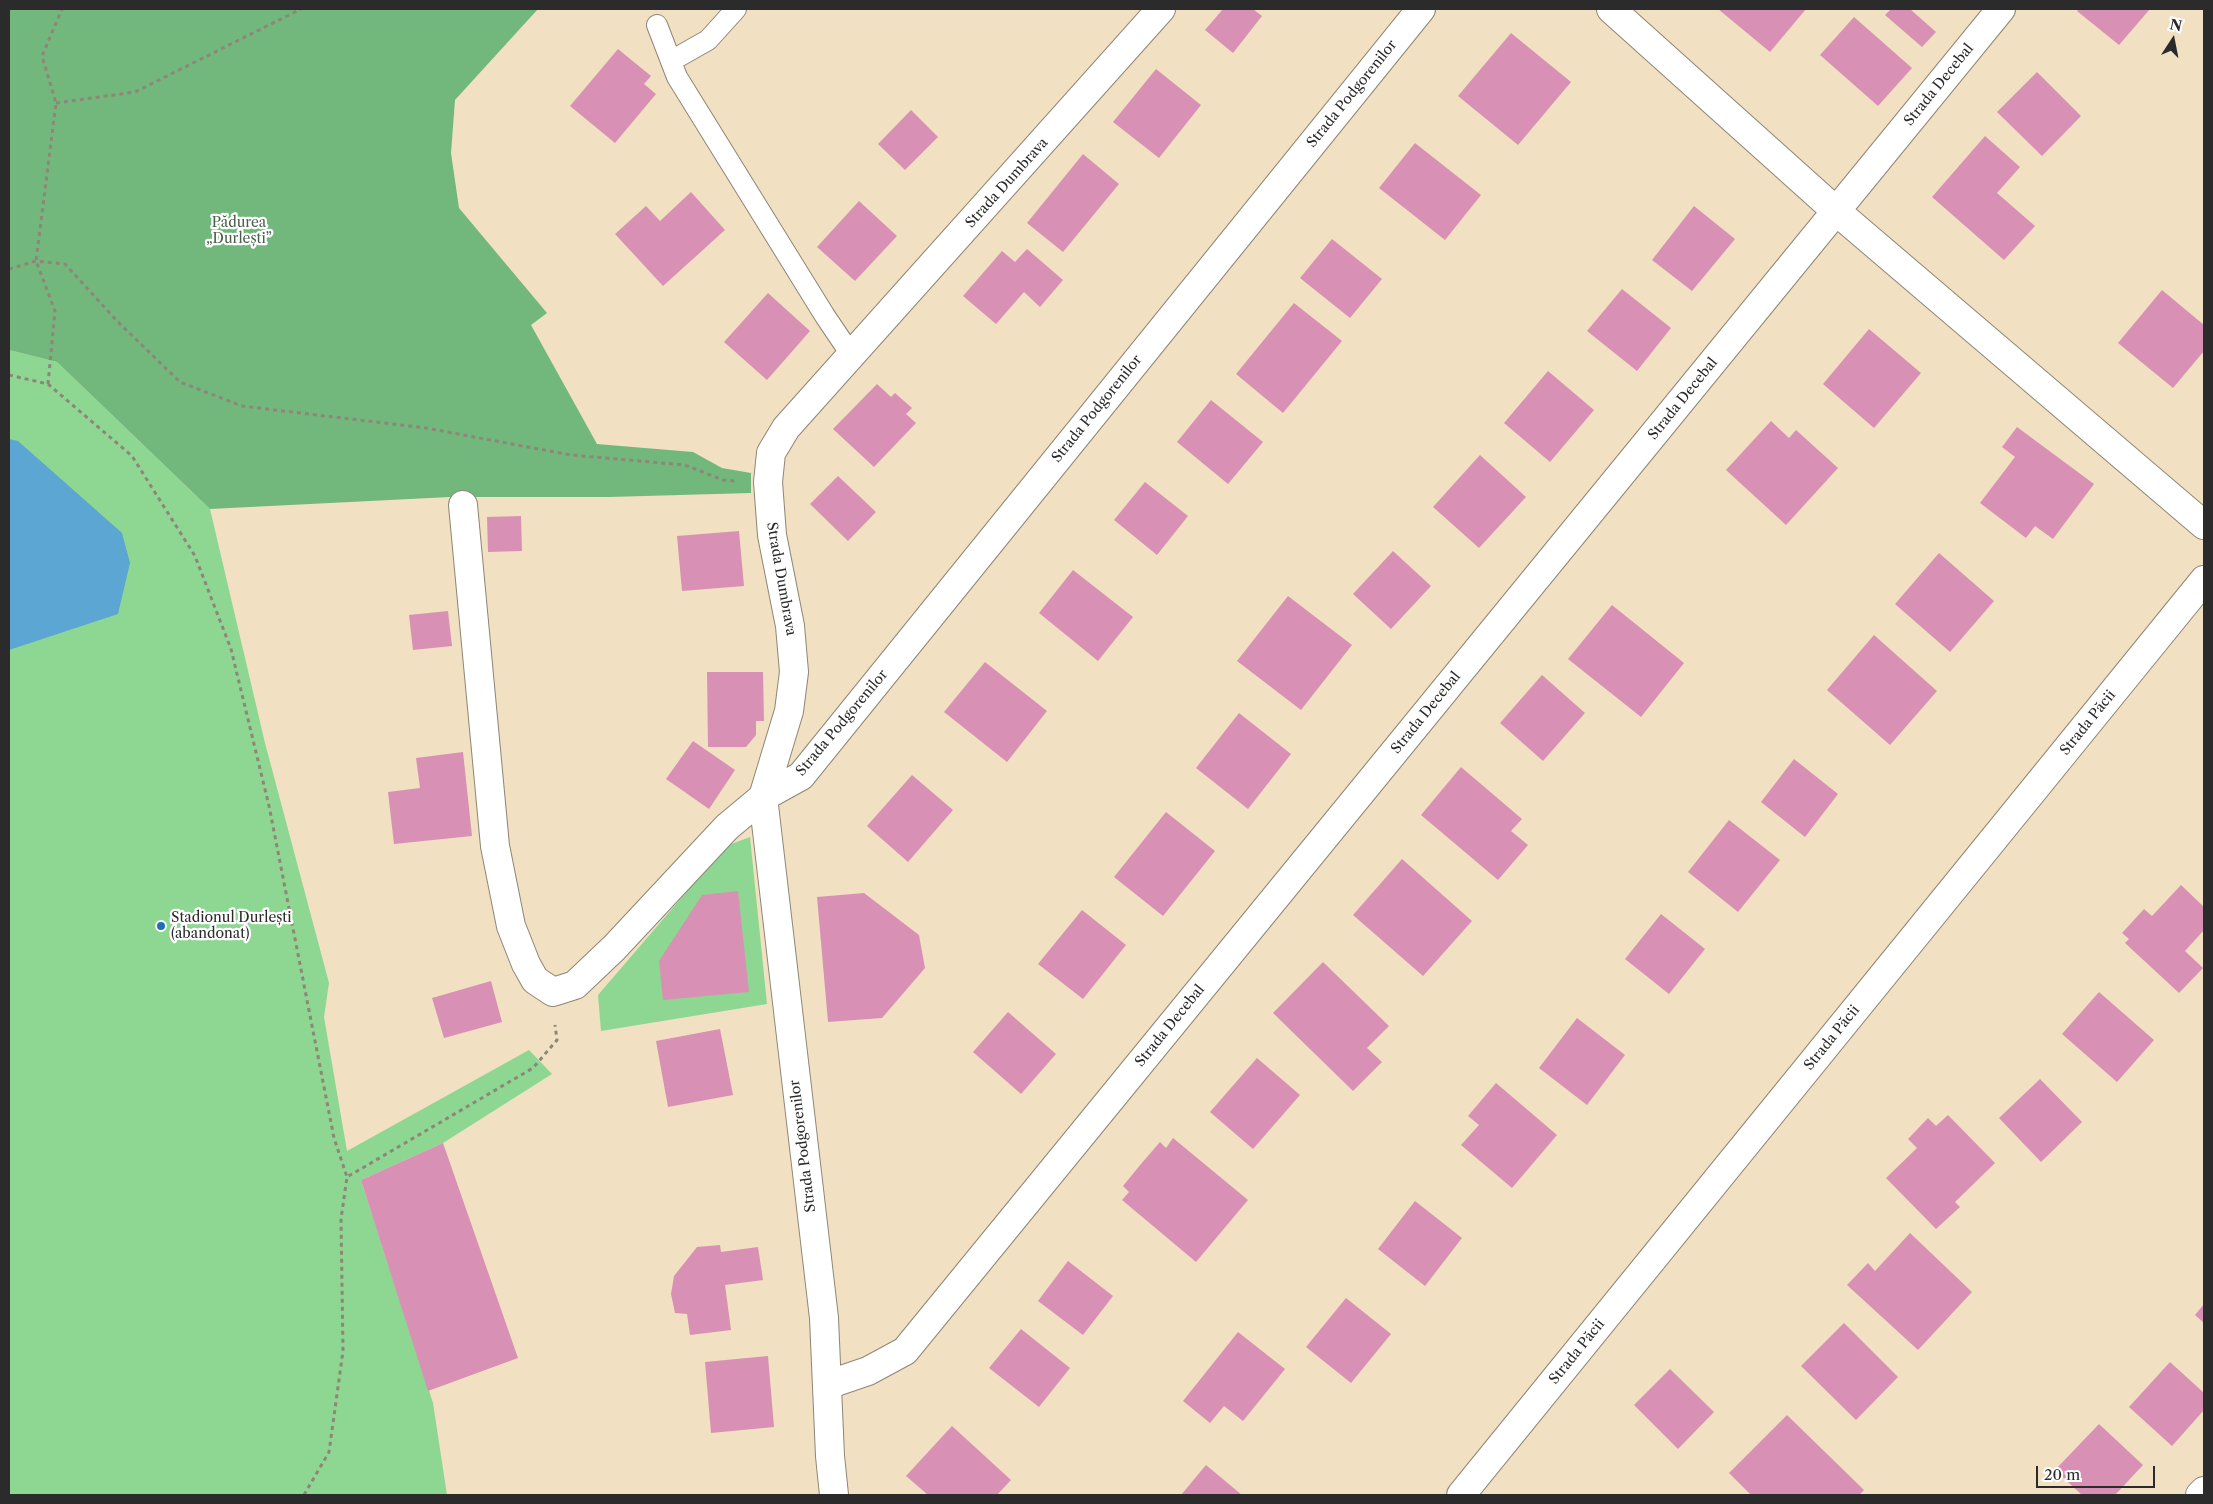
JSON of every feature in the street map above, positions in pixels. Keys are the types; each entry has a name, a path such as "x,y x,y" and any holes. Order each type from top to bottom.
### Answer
{"street":[{"name":"Strada Dumbrava","path":"763,797 789,711 794,672 790,626 772,535 768,482 771,453 786,428 1161,9"},
{"name":"Strada Podgorenilor","path":"553,992 575,985 614,948 727,828 763,797 801,776 1421,9"},
{"path":"1611,9 1836,211 2204,525"},
{"name":"Strada Decebal","path":"827,1385 868,1371 904,1351 2001,9"},
{"path":"463,505 495,846 512,926 526,964 535,980 553,992"},
{"name":"Strada Păcii","path":"1461,1495 2204,580"},
{"name":"Strada Podgorenilor","path":"763,797 824,1318 830,1456 834,1495"},
{"path":"2200,1495 2204,1491"}],"lane":[{"path":"671,61 708,40 736,9"},
{"path":"658,25 677,77 825,316 852,356"}],"path":[{"path":"48,384 55,311 36,261 56,103 42,56 62,9"},
{"path":"56,103 135,92 301,9"},
{"path":"9,269 36,261 65,264 117,321 180,382 242,406 426,428 571,455 685,465 723,480 768,482"},
{"path":"9,375 48,384 132,456 195,556 231,649 269,806 334,1138 347,1177 341,1219 343,1351 329,1452 304,1495"},
{"path":"347,1177 533,1068 557,1040 553,992"}],"green space":[{"name":"Pădurea „Durlești”","path":"9,9 538,9 455,100 451,153 459,208 547,313 531,325 597,444 693,452 722,468 751,473 751,493 609,497 450,497 210,509 57,362 9,350"},
{"name":"Stadionul Durlești (abandonat)","path":"9,350 57,362 210,509 265,743 329,983 324,1017 347,1151 529,1050 552,1074 443,1143 361,1180 433,1403 447,1495 9,1495"},
{"path":"750,837 767,1004 601,1031 598,995 726,846"}],"water":[{"path":"9,439 18,441 122,533 130,563 118,614 9,650"}],"building":[{"path":"1223,9 1253,9 1262,16 1233,53 1205,30"},
{"path":"1718,9 1806,9 1770,52"},
{"path":"1891,9 1910,9 1936,32 1922,47 1885,15"},
{"path":"2079,9 2150,9 2119,45 2077,11"},
{"path":"1854,17 1912,68 1878,106 1820,55"},
{"path":"1511,33 1571,82 1518,145 1458,96"},
{"path":"618,49 651,76 644,84 656,94 615,143 570,106"},
{"path":"1156,69 1201,105 1159,158 1113,122"},
{"path":"2037,72 2081,116 2042,156 1997,112"},
{"path":"911,110 938,137 905,170 878,144"},
{"path":"1985,136 2020,167 1997,193 2035,226 2004,260 1932,197"},
{"path":"1415,143 1481,195 1445,240 1379,188"},
{"path":"1083,154 1119,184 1063,252 1027,223"},
{"path":"691,192 725,230 663,286 615,234 646,206 660,221"},
{"path":"859,201 897,236 855,281 817,247"},
{"path":"1694,206 1735,239 1692,291 1652,260"},
{"path":"1332,239 1382,279 1350,318 1300,278"},
{"path":"1027,249 1063,280 1040,307 1024,292 996,324 963,296 1002,251 1015,262"},
{"path":"1622,289 1671,328 1637,371 1587,331"},
{"path":"2162,290 2204,325 2204,351 2173,388 2118,343"},
{"path":"768,293 810,331 767,380 724,342"},
{"path":"1294,303 1342,341 1283,413 1236,374"},
{"path":"1869,329 1921,373 1874,428 1823,384"},
{"path":"1548,371 1594,410 1550,462 1504,423"},
{"path":"877,384 891,397 895,393 912,408 906,414 916,423 874,467 833,429"},
{"path":"1211,400 1263,442 1228,484 1177,442"},
{"path":"1771,421 1789,438 1796,430 1838,468 1786,525 1726,470"},
{"path":"2017,427 2094,484 2053,539 2035,526 2026,538 1980,503 2015,457 2002,447"},
{"path":"1480,455 1526,497 1479,548 1433,507"},
{"path":"838,476 876,512 848,541 810,504"},
{"path":"1145,482 1188,516 1157,555 1114,520"},
{"path":"521,516 522,551 488,552 487,517"},
{"path":"739,531 744,586 682,591 677,536"},
{"path":"1393,551 1431,586 1391,629 1353,594"},
{"path":"1939,553 1994,601 1950,652 1895,604"},
{"path":"1073,570 1133,617 1098,661 1039,613"},
{"path":"1288,596 1352,645 1301,710 1237,661"},
{"path":"1612,605 1684,663 1641,717 1568,659"},
{"path":"448,611 452,646 413,650 409,615"},
{"path":"1874,635 1937,691 1890,745 1827,690"},
{"path":"985,662 1047,711 1007,762 944,712"},
{"path":"707,672 763,672 764,721 756,721 756,735 746,747 708,747"},
{"path":"1542,675 1585,713 1543,761 1500,723"},
{"path":"1239,713 1291,754 1248,809 1196,768"},
{"path":"693,741 735,770 709,809 666,779"},
{"path":"463,752 472,836 394,844 388,792 420,788 416,758"},
{"path":"1794,759 1838,794 1805,837 1761,802"},
{"path":"1461,767 1522,819 1511,831 1528,845 1498,880 1421,815"},
{"path":"912,775 953,810 908,862 867,826"},
{"path":"1166,812 1215,851 1163,916 1114,877"},
{"path":"1729,820 1780,860 1738,912 1688,872"},
{"path":"1402,859 1472,921 1423,976 1353,915"},
{"path":"2181,885 2204,907 2204,930 2185,951 2203,968 2179,993 2125,943 2129,939 2122,933 2144,909 2152,916"},
{"path":"738,891 749,992 663,1000 659,961 702,895"},
{"path":"864,893 919,935 925,968 882,1018 828,1022 817,897"},
{"path":"1082,910 1126,945 1083,999 1038,964"},
{"path":"1661,914 1705,949 1669,994 1625,959"},
{"path":"1323,962 1389,1026 1367,1048 1382,1062 1353,1091 1273,1013"},
{"path":"491,981 502,1022 444,1038 432,998"},
{"path":"2099,992 2154,1040 2117,1082 2062,1034"},
{"path":"1008,1012 1056,1054 1021,1094 973,1052"},
{"path":"1577,1018 1625,1055 1587,1105 1539,1068"},
{"path":"720,1029 733,1095 668,1107 656,1041"},
{"path":"1257,1058 1300,1095 1253,1149 1210,1112"},
{"path":"2040,1079 2082,1122 2041,1162 1999,1118"},
{"path":"1496,1083 1557,1135 1512,1188 1461,1145 1479,1125 1468,1116"},
{"path":"1948,1115 1995,1163 1955,1202 1960,1207 1936,1229 1886,1178 1917,1148 1908,1139 1928,1118 1936,1126"},
{"path":"1173,1138 1248,1200 1196,1262 1122,1200 1129,1192 1123,1186 1141,1164 1160,1142 1166,1148"},
{"path":"443,1143 518,1358 428,1391 361,1180"},
{"path":"1415,1201 1462,1238 1425,1286 1378,1249"},
{"path":"1910,1233 1972,1292 1918,1350 1847,1285 1868,1263 1875,1271"},
{"path":"720,1245 721,1252 758,1247 763,1280 725,1285 731,1330 690,1335 687,1314 675,1313 671,1294 674,1276 697,1247"},
{"path":"1068,1261 1113,1296 1083,1335 1038,1301"},
{"path":"1346,1298 1391,1334 1351,1383 1306,1347"},
{"path":"2204,1304 2204,1323 2195,1315"},
{"path":"1844,1323 1898,1377 1856,1420 1801,1366"},
{"path":"1021,1329 1070,1368 1039,1407 989,1368"},
{"path":"1238,1332 1285,1369 1243,1421 1224,1406 1210,1423 1183,1401"},
{"path":"768,1356 774,1427 711,1433 705,1362"},
{"path":"2170,1362 2204,1393 2204,1410 2172,1446 2129,1407"},
{"path":"1670,1369 1714,1412 1678,1449 1634,1405"},
{"path":"1787,1415 1864,1490 1859,1495 1751,1495 1729,1473"},
{"path":"2099,1424 2143,1465 2115,1495 2082,1495 2055,1470"},
{"path":"952,1426 1011,1480 997,1495 928,1495 906,1476"},
{"path":"1206,1465 1242,1495 1181,1495"}],"place":[{"name":"Stadionul Durlești (abandonat)","path":"161,926"}]}
